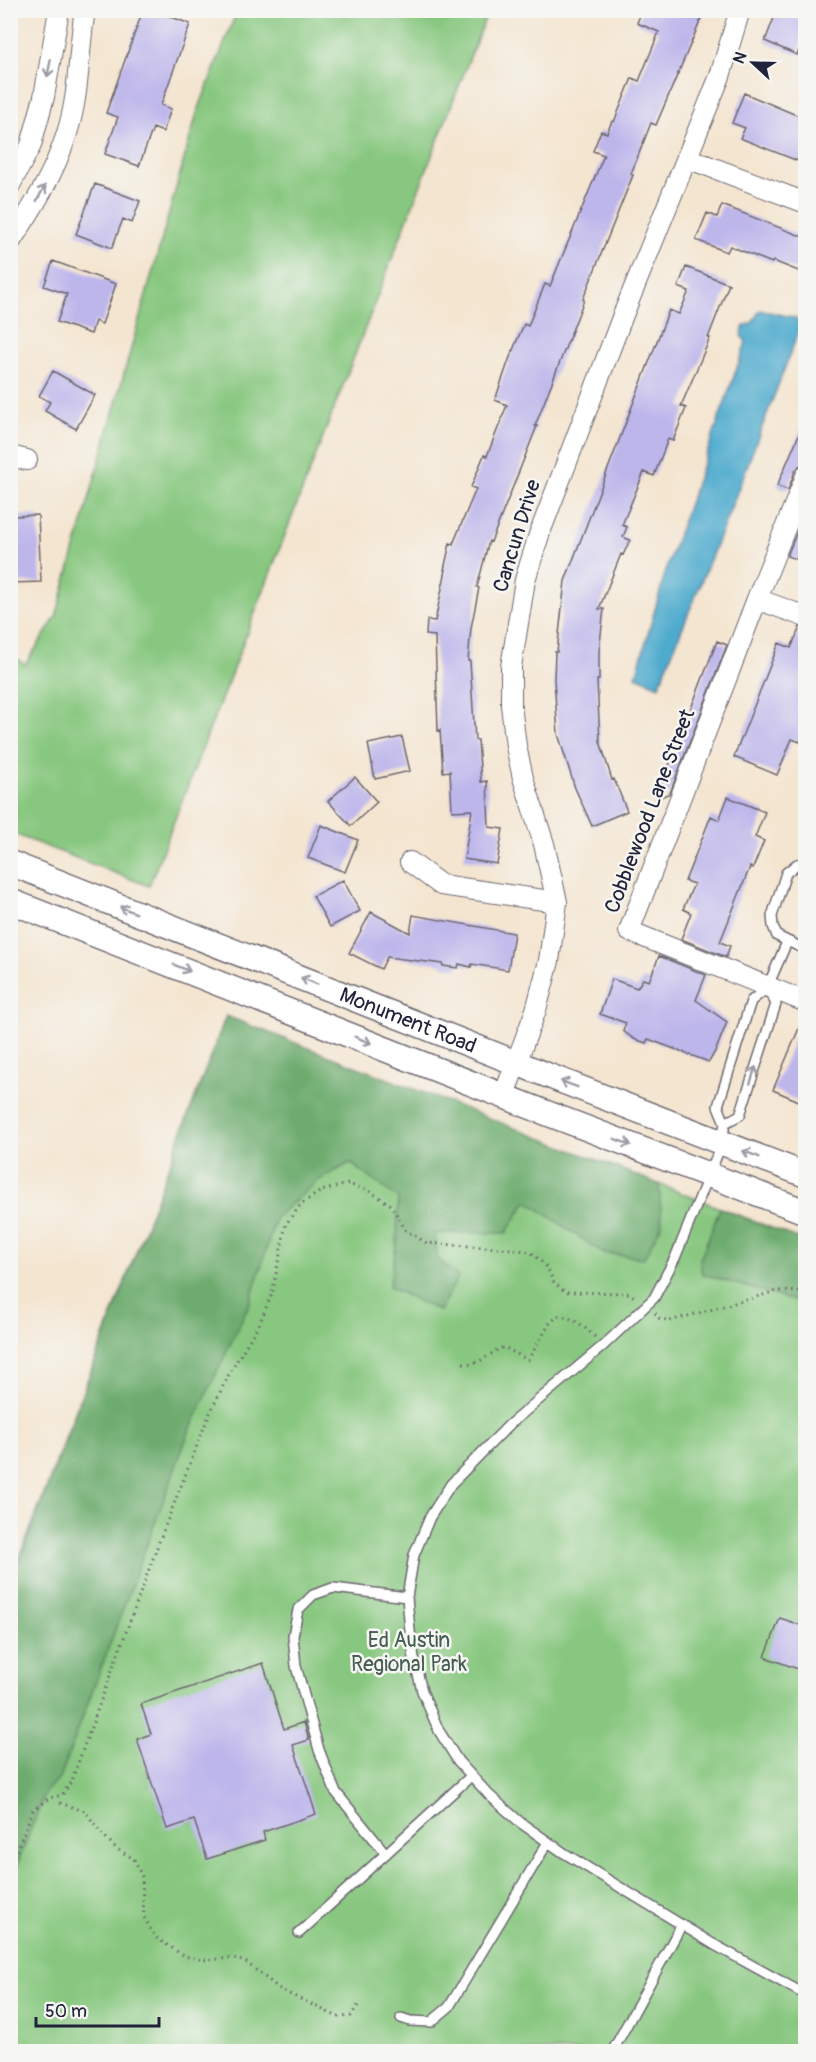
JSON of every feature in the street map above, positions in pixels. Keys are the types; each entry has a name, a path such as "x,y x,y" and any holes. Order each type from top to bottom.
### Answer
{"street":[{"path":"10,185 33,139 44,97 59,10"},
{"path":"10,242 37,201 68,133 85,10"},
{"name":"Cancun Drive","path":"504,1095 530,1030 547,969 557,902 544,844 532,810 516,746 511,667 525,580 539,535 623,315 720,76 740,10"},
{"path":"33,139 61,149"},
{"path":"687,158 806,203"},
{"name":"Cobblewood Lane Street","path":"806,476 629,931 806,1002"},
{"path":"757,599 806,617"},
{"path":"410,862 441,885 557,902"},
{"name":"Monument Road","path":"10,864 517,1063 723,1133 806,1175"},
{"name":"Monument Road","path":"10,901 806,1212"}],"lane":[{"path":"806,862 797,864 786,873 772,916 777,936 801,947 806,946"},
{"path":"723,1133 718,1106 751,1001 767,988 787,942"},
{"path":"767,988 776,1004 740,1115 723,1133 710,1175 675,1258 654,1298 604,1345 510,1424 450,1484 430,1517 414,1555 407,1597 414,1658 422,1691 439,1731 458,1761 489,1795 521,1823 548,1842 681,1926 806,1995"},
{"path":"386,1854 336,1791 319,1750 296,1666 292,1636 298,1610 313,1595 333,1588 407,1597"},
{"path":"299,1933 471,1776"},
{"path":"401,2018 431,2022 449,2007 548,1842"},
{"path":"612,2052 681,1926"}],"path":[{"path":"10,1867 33,1810 49,1798 62,1795 71,1782 159,1542 229,1374 260,1324 272,1294 286,1224 301,1204 321,1191 348,1184 368,1190 391,1205 406,1231 427,1243 531,1252 547,1267 554,1283 566,1292 629,1293 659,1318 670,1321 777,1291 806,1292"},
{"path":"463,1363 470,1365 480,1363 495,1350 504,1347 528,1360 549,1323 558,1316 568,1317 581,1324 604,1345"},
{"path":"60,1803 85,1811 117,1849 134,1859 142,1877 144,1917 155,1937 184,1956 203,1960 234,1958 248,1963 281,1990 338,2017 351,2016 360,2002"}],"green space":[{"path":"237,11 488,11 149,886 11,833 11,654 25,665 56,617 197,113"},
{"name":"Ed Austin Regional Park","path":"226,1016 805,1241 805,2051 11,2051 10,1583"},
{"path":"226,1016 659,1184 662,1224 644,1258 603,1253 527,1201 506,1233 435,1233 437,1258 458,1277 439,1311 389,1287 397,1241 398,1198 350,1163 319,1180 276,1217 250,1302 188,1434 60,1778 46,1791 11,1880 11,1583"},
{"path":"720,1208 805,1241 805,1304 702,1274 700,1260"}],"water":[{"path":"760,310 796,318 800,328 659,686 636,676 668,563 746,342 741,335 744,326 752,323"}],"building":[{"path":"143,10 153,10 190,24 161,105 171,109 163,132 153,128 139,166 105,154 118,117 106,113"},
{"path":"642,10 705,10 656,125 651,123 535,426 537,426 491,542 489,541 477,587 479,588 471,628 468,661 470,661 475,740 478,740 481,782 487,781 489,827 503,829 497,864 464,859 472,810 452,811 450,771 443,772 440,730 438,731 435,636 426,635 427,620 435,621 450,543 453,544 476,489 471,487 484,455 487,456 507,405 495,400 510,357 524,324 528,326 545,284 550,286 604,155 593,151 601,131 607,133 612,121 614,122 632,78 639,81 659,32 637,23"},
{"path":"777,10 806,21 806,34 797,55 765,41"},
{"path":"744,93 806,119 806,156 803,163 740,138 745,128 732,123"},
{"path":"95,184 140,201 132,223 123,219 112,248 76,234"},
{"path":"722,205 806,238 806,274 730,246 727,252 696,240 707,213 717,217"},
{"path":"53,261 116,284 102,324 95,321 91,334 57,322 67,294 44,286"},
{"path":"686,267 729,284 708,338 710,338 681,406 686,408 673,441 668,439 654,476 644,472 622,525 627,527 623,537 630,540 623,555 621,554 599,609 604,609 599,651 599,680 597,680 600,741 612,780 614,779 627,811 592,826 575,788 558,734 554,680 555,652 557,652 565,581 669,310 679,314 689,291 678,287"},
{"path":"53,371 95,395 76,429 45,411 50,402 39,396"},
{"path":"806,418 806,464 799,466 795,471 788,490 777,486"},
{"path":"806,510 806,544 799,560 787,556"},
{"path":"38,515 41,582 10,583 10,541 14,541 13,516"},
{"path":"800,627 806,629 806,712 801,723 806,725 806,728 800,742 792,739 777,775 734,757 779,643 791,648"},
{"path":"717,641 727,645 670,793 656,799"},
{"path":"402,737 410,771 375,779 368,744"},
{"path":"355,777 377,802 351,826 328,801"},
{"path":"728,797 765,812 755,837 764,841 753,868 750,867 720,942 730,946 726,957 681,939 691,913 683,909 694,884 685,881 711,816 719,820"},
{"path":"321,825 358,840 345,872 308,858"},
{"path":"343,880 360,911 330,927 313,896"},
{"path":"371,912 410,933 413,915 514,933 508,970 472,964 471,967 459,964 458,968 387,957 381,969 349,953"},
{"path":"659,956 706,975 696,1000 727,1022 709,1062 648,1039 646,1043 634,1039 623,1031 626,1023 600,1014 612,979 637,988 643,979 649,981"},
{"path":"806,1014 806,1104 773,1090"},
{"path":"780,1618 806,1627 806,1672 765,1657"},
{"path":"263,1663 284,1729 304,1722 309,1740 293,1745 316,1814 263,1832 265,1840 207,1859 194,1820 167,1829 137,1739 151,1734 141,1704"}]}
